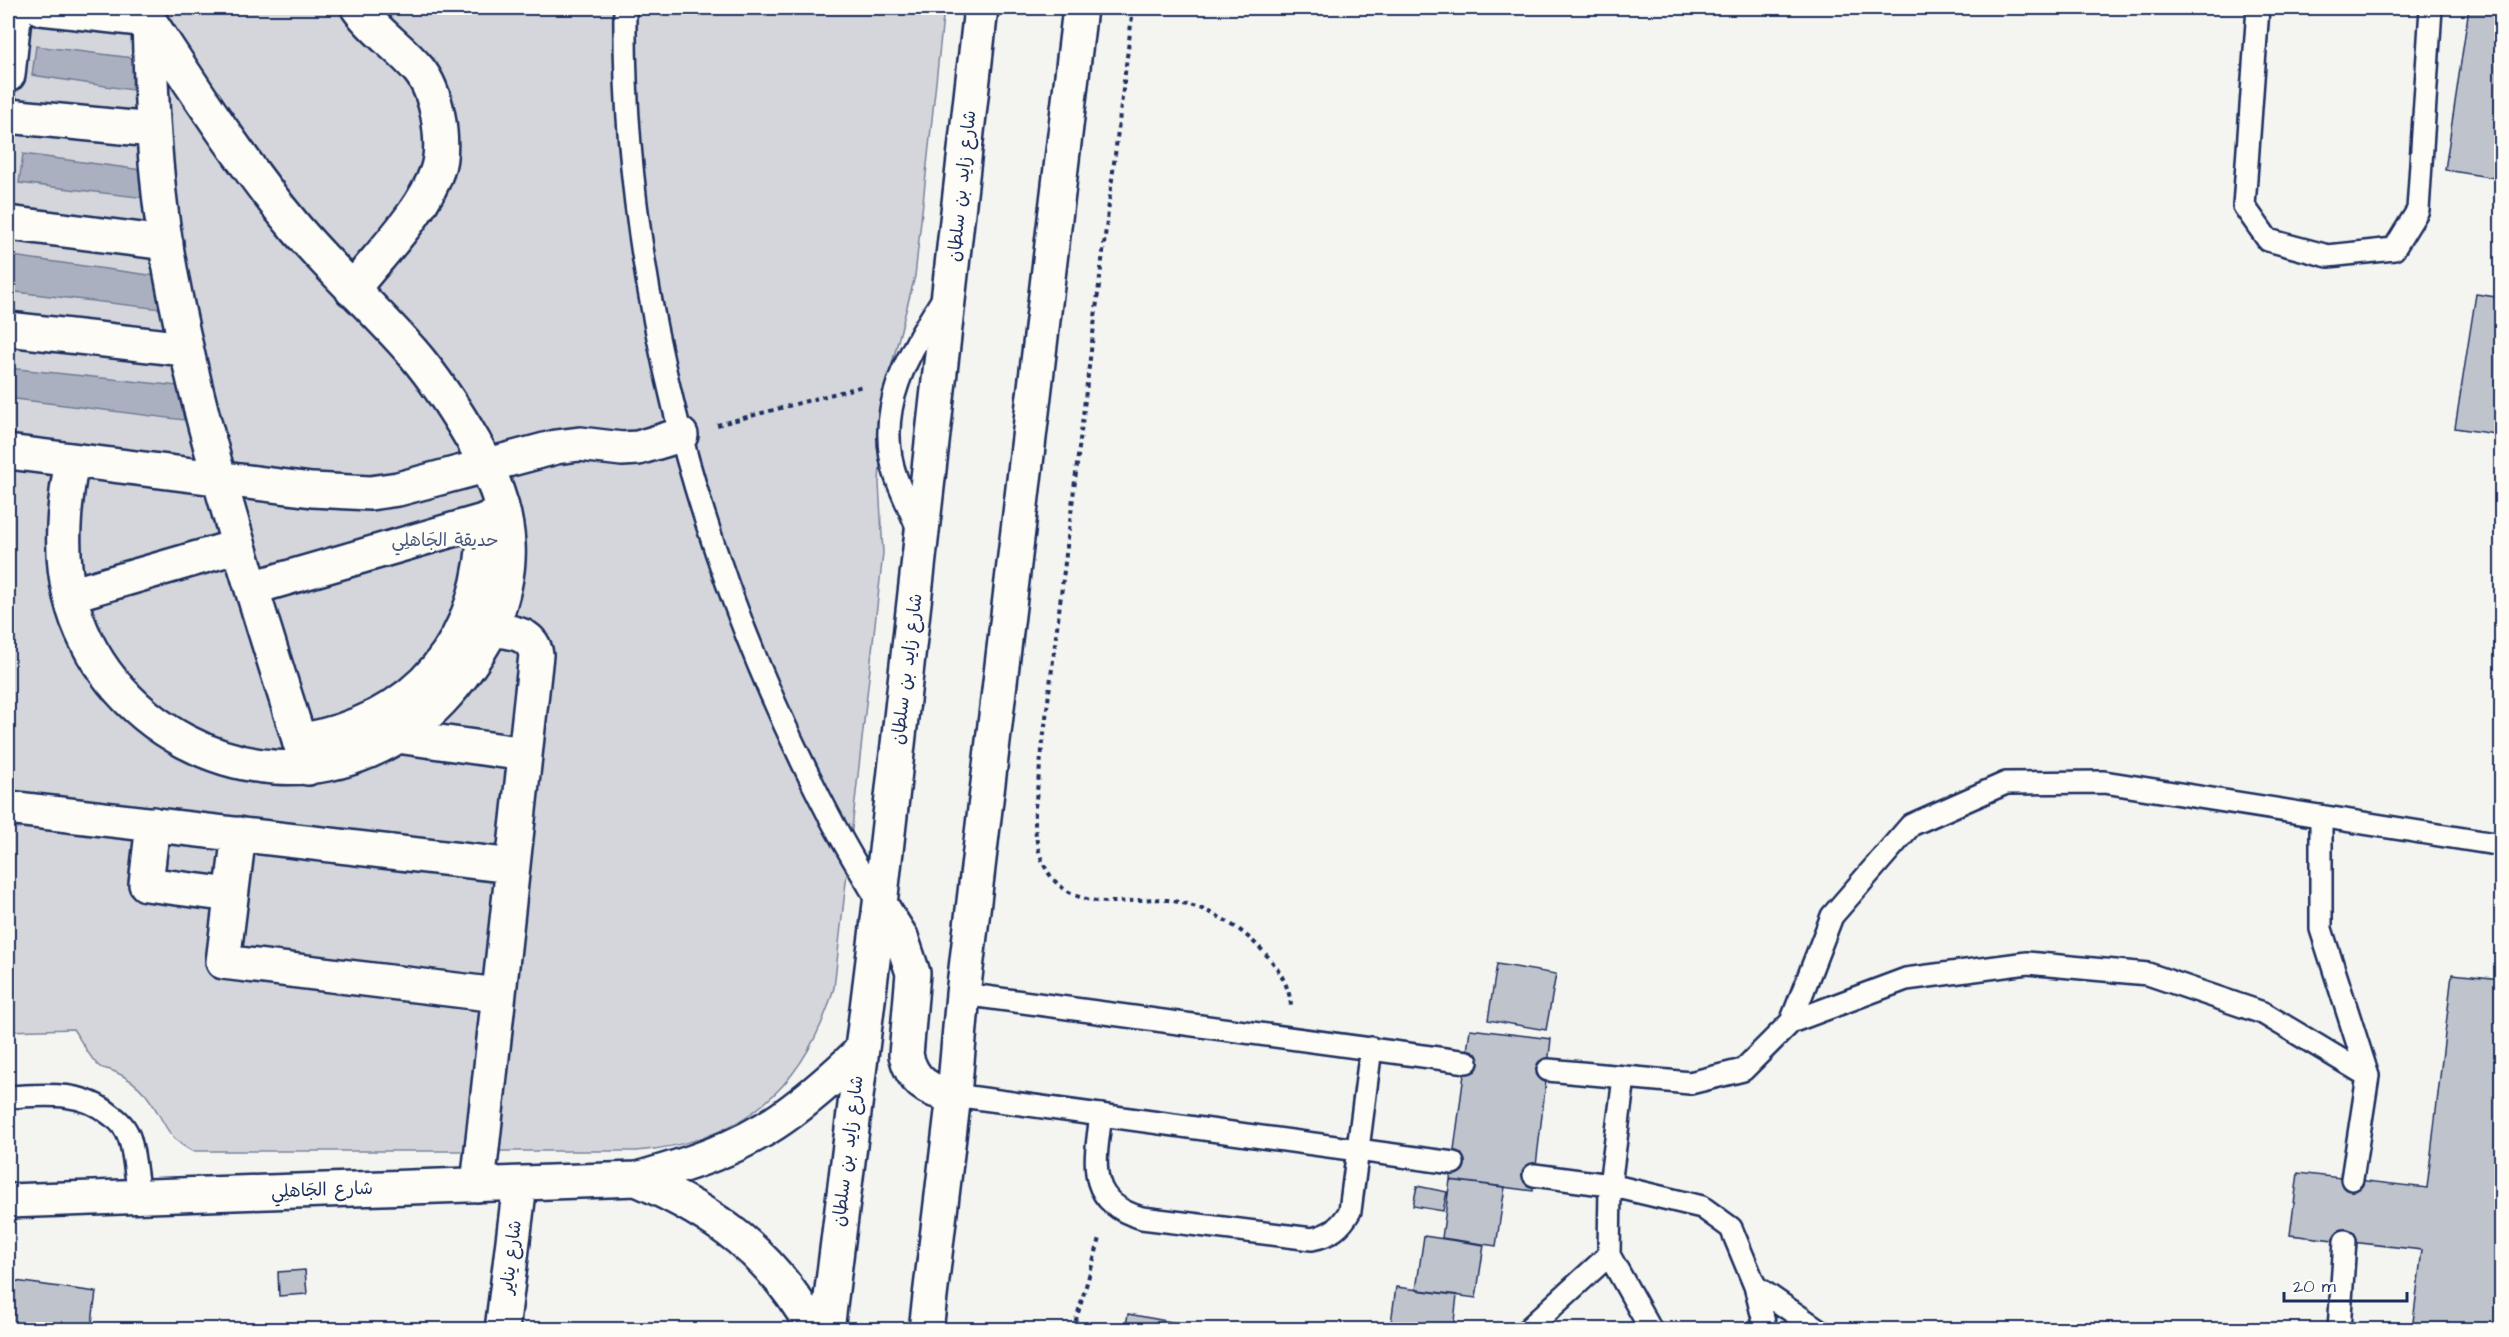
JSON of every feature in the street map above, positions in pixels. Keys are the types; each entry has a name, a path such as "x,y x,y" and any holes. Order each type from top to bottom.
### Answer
{"main road":[{"path":"8,75 15,8"},
{"path":"41,8 149,14"},
{"path":"352,290 424,201 438,169 441,135 435,102 420,72 397,47 368,22 358,8"},
{"name":"شارع زايد بن سلطان","path":"827,1329 880,904 981,8"},
{"path":"926,1329 954,1095 963,994 1080,8"},
{"path":"149,14 153,130 166,243 185,350 218,478 303,754"},
{"path":"149,14 243,160 295,227 413,353 464,424 487,466 495,517 508,546 506,576 492,629 472,664 448,695 397,736 369,751 303,754"},
{"path":"8,116 153,130"},
{"path":"8,223 166,243"},
{"path":"8,329 185,350"},
{"path":"8,452 312,490 370,493 398,489 556,447 580,444 621,449 638,448 681,435"},
{"path":"72,460 66,493 64,528 70,596 81,629 97,661 119,689 144,714 183,740 204,751 238,763 272,769 303,754 332,735 363,724 393,708 418,688 440,665 457,640 470,613 495,517"},
{"path":"252,588 495,517"},
{"path":"70,596 239,546"},
{"path":"478,1185 536,655 535,646 523,635 492,629"},
{"path":"397,736 525,754"},
{"path":"8,808 513,866"},
{"path":"153,824 146,884 231,895"},
{"path":"239,834 223,962 498,995"},
{"path":"880,904 901,937 913,973 906,1055 909,1066 914,1076 922,1084 932,1090 954,1095"},
{"name":"شارع الجَاهلِي","path":"8,1201 637,1179 687,1165 735,1145 780,1119 822,1088 860,1052"},
{"name":"شارع الجَاهلِي","path":"637,1179 676,1196 714,1218 748,1245 778,1276 804,1311 814,1329"},
{"name":"شارع يناير","path":"502,1329 520,1184"}],"lane":[{"path":"2258,8 2244,206 2268,240 2328,256 2394,249 2418,210 2431,8"},
{"path":"622,11 629,134 641,235 658,337 681,435 709,532 757,660 813,785 880,904"},
{"path":"922,538 896,476 889,422 899,376 913,346 951,286"},
{"path":"1548,1070 1690,1083 1743,1070 1791,1022 1832,916 1911,825 2006,783 2104,782 2502,845"},
{"path":"2321,816 2321,929 2368,1076 2352,1179"},
{"path":"1791,1022 1906,979 2027,963 2148,974 2263,1013 2368,1076"},
{"path":"963,994 1467,1062"},
{"path":"1101,1115 1095,1159 1096,1176 1102,1191 1112,1205 1126,1214 1142,1218 1312,1239 1335,1230 1350,1211 1371,1048"},
{"path":"1624,1078 1610,1185 1610,1255 1651,1329"},
{"path":"8,1096 58,1095 84,1098 106,1111 121,1123 130,1139 139,1196"},
{"path":"954,1095 1453,1162"},
{"path":"1534,1175 1610,1185 1702,1207 1731,1228 1755,1286 1766,1329"},
{"path":"2339,1329 2344,1241"},
{"path":"1527,1329 1610,1255"},
{"path":"1755,1286 1820,1329"}],"path":[{"path":"1133,8 1035,807 1036,842 1044,866 1057,885 1069,893 1084,899 1109,902 1144,898 1167,900 1196,907 1223,918 1243,931 1280,972 1290,997 1291,1016 1288,1037"},
{"path":"681,435 899,376"},
{"path":"1073,1329 1112,1205"}],"green space":[{"name":"حديقة الجَاهلِي","path":"8,8 944,8 915,276 892,364 883,413 879,483 883,553 834,988 806,1055 764,1104 737,1122 707,1136 673,1146 636,1151 192,1151 170,1133 152,1103 139,1088 122,1075 101,1068 97,1064 73,1029 8,1031"}],"water":[{"path":"36,46 133,58 132,90 32,75"},
{"path":"23,154 142,170 146,198 19,183"},
{"path":"12,256 156,276 161,309 8,291"},
{"path":"8,368 178,386 184,420 8,398"}],"building":[{"path":"2469,8 2502,8 2502,179 2445,170"},
{"path":"2476,294 2502,298 2502,435 2455,428"},
{"path":"1497,964 1556,974 1546,1030 1488,1020"},
{"path":"2452,974 2502,979 2502,1330 2412,1330 2422,1250 2290,1235 2298,1173 2427,1188"},
{"path":"1470,1029 1551,1039 1533,1191 1450,1180"},
{"path":"1450,1180 1505,1187 1496,1246 1442,1238"},
{"path":"1417,1186 1447,1192 1443,1211 1413,1206"},
{"path":"1424,1236 1484,1245 1476,1298 1416,1290"},
{"path":"305,1270 307,1294 279,1296 278,1272"},
{"path":"8,1280 96,1292 91,1330 33,1330 8,1326"},
{"path":"1396,1287 1457,1295 1453,1330 1390,1330"},
{"path":"1128,1314 1216,1330 1125,1330"}]}
